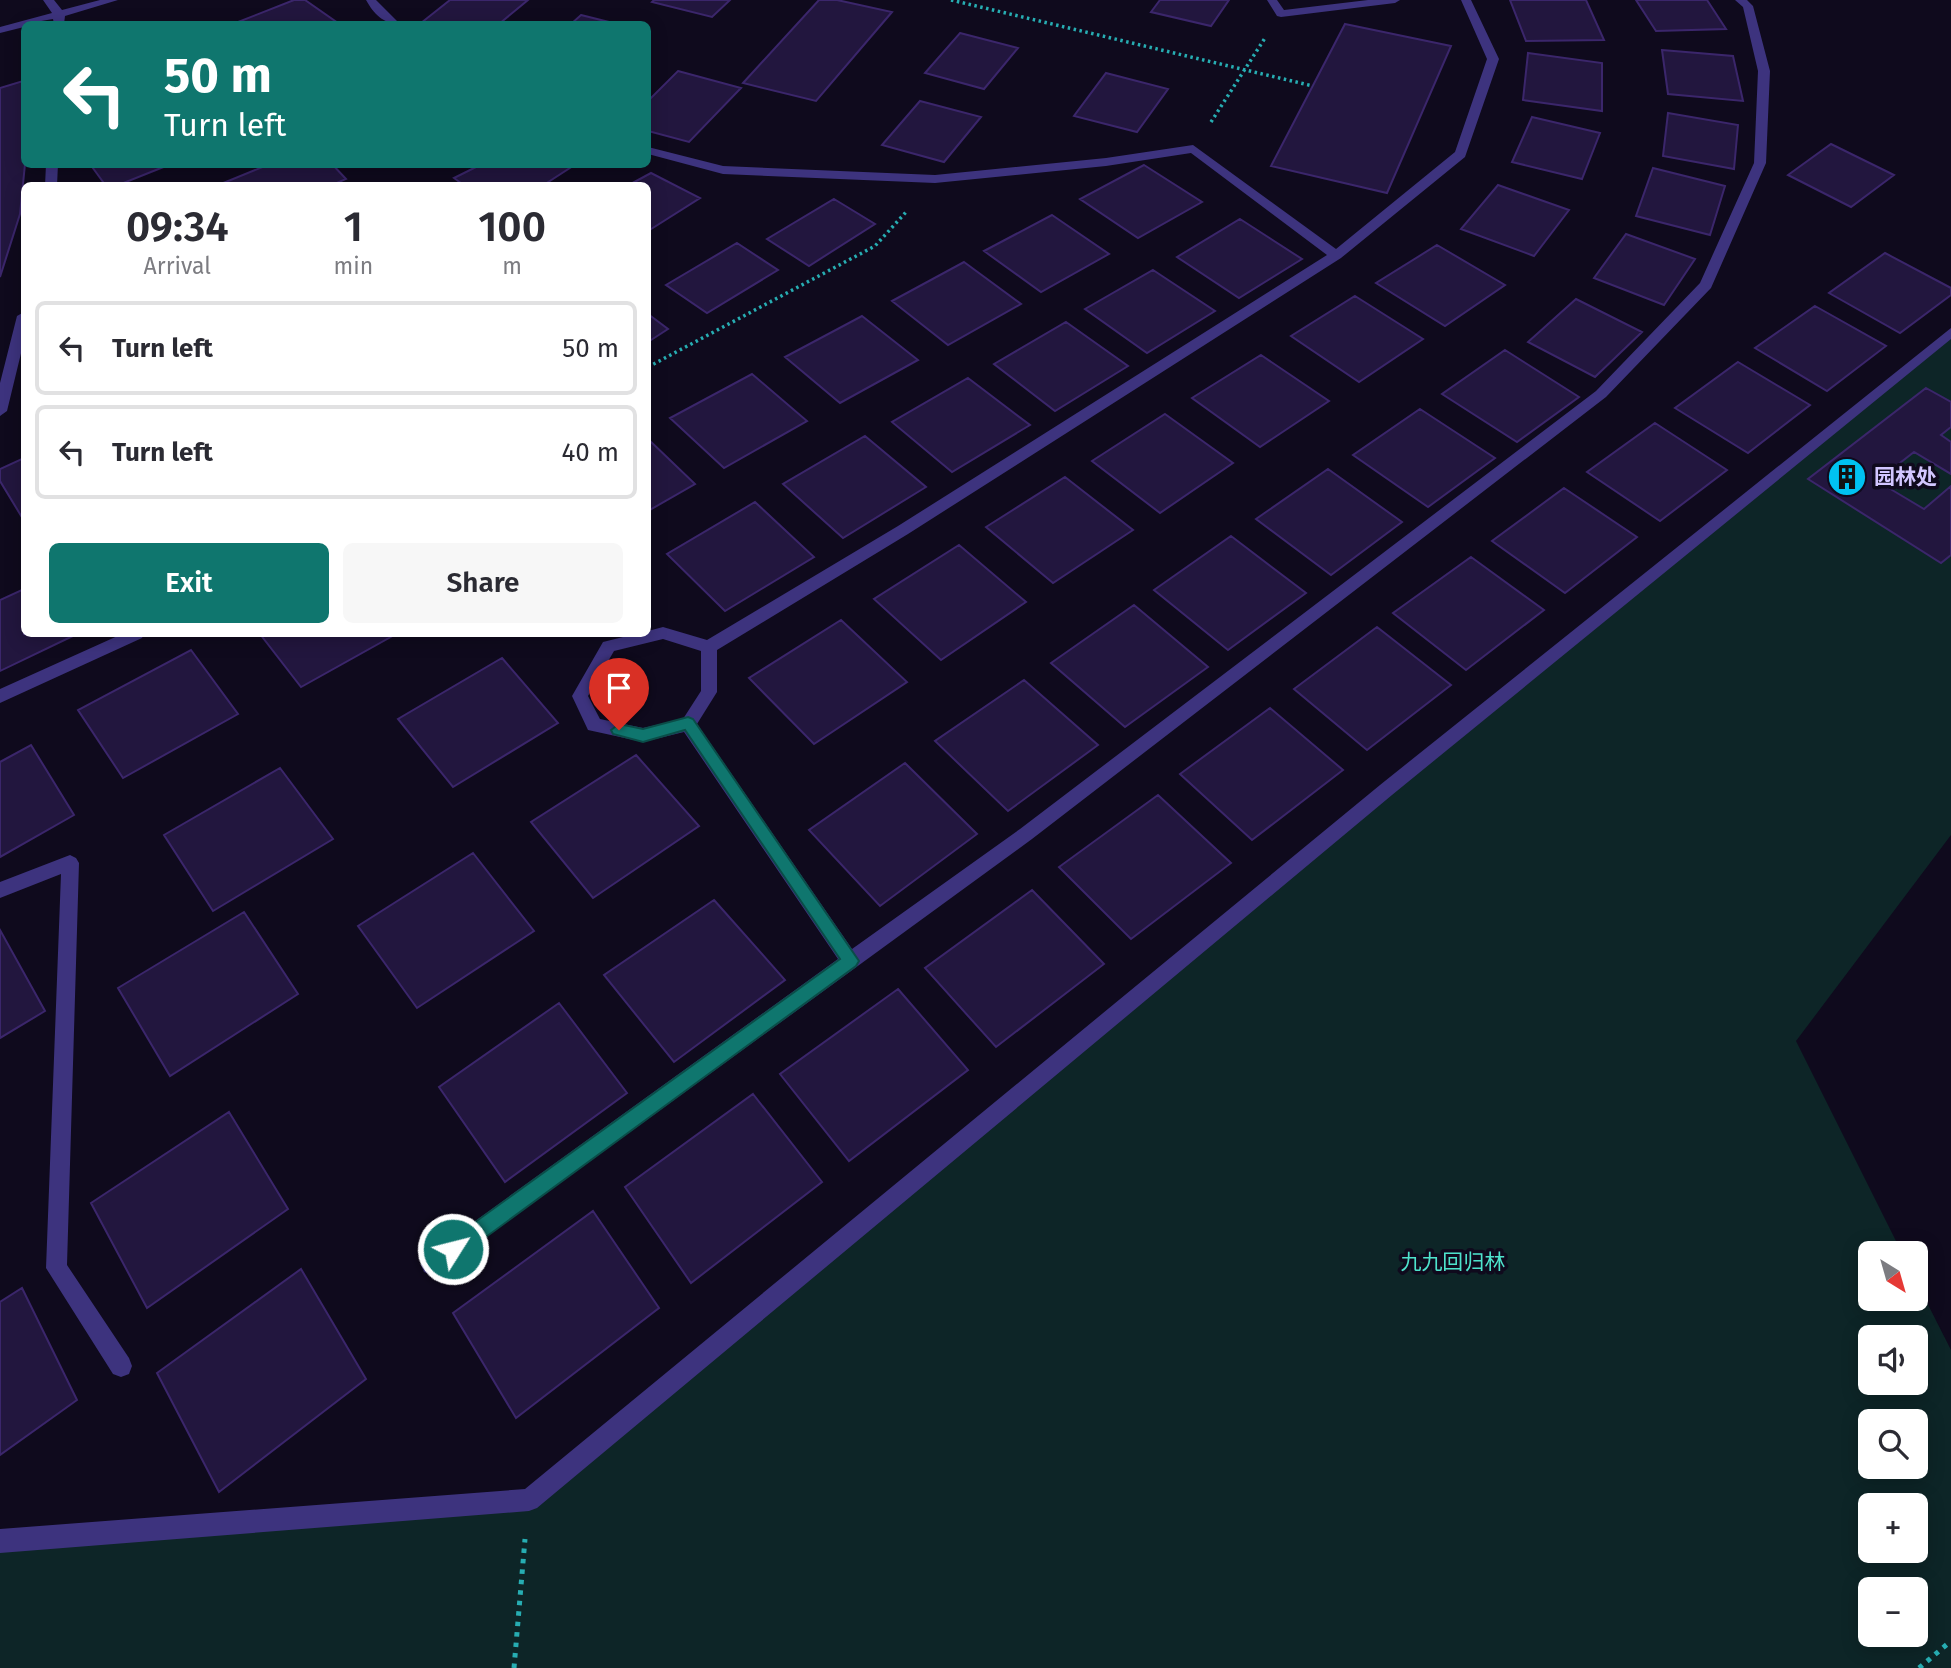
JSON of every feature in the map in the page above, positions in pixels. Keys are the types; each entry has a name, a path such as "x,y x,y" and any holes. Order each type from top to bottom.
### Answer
{"lane":[{"path":"48,0 59,19 113,0"},
{"path":"371,0 377,10 391,21"},
{"path":"1272,0 1280,14 1395,0"},
{"path":"651,634 663,633 709,647 903,530 1336,255 1461,154 1493,59 1466,0"},
{"path":"431,1265 1026,834 1601,394 1706,285 1760,163 1764,71 1748,6 1740,0"},
{"path":"0,30 21,26"},
{"path":"651,151 723,170 935,180 1106,162 1193,149 1336,255"},
{"path":"0,411 21,328"},
{"path":"0,1541 529,1500 1386,790 1951,332"},
{"path":"0,696 129,637"},
{"path":"629,637 604,640 580,696 594,724 643,735 688,723 709,692 709,647"},
{"path":"688,723 850,961"},
{"path":"0,890 71,863 56,1269 121,1366"}],"path":[{"path":"951,0 1312,86"},
{"path":"1193,149 1280,14"},
{"path":"651,365 875,246 935,180"},
{"path":"514,1668 529,1500"},
{"path":"1919,1668 1951,1641"}],"green space":[{"name":"九九回归林","path":"1951,332 1951,835 1796,1041 1896,1241 1858,1241 1858,1311 1928,1311 1928,1305 1951,1350 1951,1668 0,1668 0,1541 529,1500"}],"building":[{"path":"294,0 305,0 335,21 241,21"},
{"path":"450,0 528,0 503,21 424,21"},
{"path":"730,0 712,17 652,2"},
{"path":"819,0 837,0 892,12 816,101 743,83"},
{"path":"1160,0 1229,0 1211,26 1151,12"},
{"path":"1510,0 1586,0 1604,40 1526,41"},
{"path":"1636,0 1707,0 1726,29 1656,31"},
{"path":"581,15 605,21 574,21"},
{"path":"1345,24 1451,46 1387,193 1271,166"},
{"path":"960,33 1018,48 984,89 925,73"},
{"path":"1662,50 1733,56 1743,101 1668,94"},
{"path":"1528,53 1602,63 1602,111 1523,100"},
{"path":"678,71 741,88 689,142 651,132 651,98"},
{"path":"1106,73 1168,89 1137,132 1074,116"},
{"path":"21,82 21,168 25,168 23,182 21,182 20,214 0,277 0,88"},
{"path":"920,101 981,117 944,162 882,145"},
{"path":"1668,113 1738,125 1734,169 1663,156"},
{"path":"1532,117 1600,133 1582,179 1512,162"},
{"path":"1831,144 1894,175 1851,207 1788,175"},
{"path":"1144,165 1202,202 1138,238 1080,199"},
{"path":"93,168 161,168 126,182 103,182"},
{"path":"260,168 336,168 346,179 339,182 226,182"},
{"path":"474,168 570,168 548,182 460,182 454,178"},
{"path":"1653,168 1725,186 1710,235 1636,216"},
{"path":"651,173 700,198 651,229 651,182 634,182"},
{"path":"1498,185 1569,210 1534,256 1461,229"},
{"path":"834,199 875,224 809,266 767,239"},
{"path":"1052,215 1109,254 1041,292 984,251"},
{"path":"1240,219 1302,259 1239,298 1177,257"},
{"path":"1626,234 1695,259 1664,305 1594,278"},
{"path":"737,243 778,270 707,313 666,285"},
{"path":"1437,245 1505,285 1445,326 1376,283"},
{"path":"1885,253 1951,288 1951,295 1900,333 1829,293"},
{"path":"964,262 1021,304 948,345 892,301"},
{"path":"1153,270 1215,311 1147,353 1085,309"},
{"path":"1355,296 1423,339 1359,382 1291,336"},
{"path":"1576,299 1642,332 1595,377 1528,342"},
{"path":"1815,306 1886,346 1827,391 1755,348"},
{"path":"651,316 668,329 651,340"},
{"path":"862,316 918,360 840,403 785,357"},
{"path":"1066,322 1128,366 1055,411 994,364"},
{"path":"1505,350 1579,397 1517,442 1442,394"},
{"path":"1261,355 1329,401 1260,447 1192,398"},
{"path":"1738,362 1810,405 1748,453 1675,408"},
{"path":"752,374 807,421 724,468 670,418"},
{"path":"968,378 1030,425 952,472 892,422"},
{"name":"园林处","path":"1926,388 1951,402 1951,427 1941,435 1951,442 1951,474 1914,452 1877,481 1924,509 1951,486 1951,555 1941,563 1808,479"},
{"path":"1420,409 1495,458 1428,507 1353,455"},
{"path":"1165,414 1233,463 1160,513 1092,461"},
{"path":"1655,423 1727,470 1660,521 1587,472"},
{"path":"865,436 926,487 843,538 783,484"},
{"path":"651,442 695,484 651,509"},
{"path":"21,459 21,516 0,481 0,469"},
{"path":"1328,469 1402,522 1331,575 1256,519"},
{"path":"1065,477 1133,530 1053,583 986,527"},
{"path":"1564,488 1637,537 1565,593 1492,541"},
{"path":"755,502 814,557 725,611 667,554"},
{"path":"1231,536 1306,593 1228,650 1154,590"},
{"path":"959,545 1026,602 941,660 874,599"},
{"path":"1471,557 1544,610 1466,670 1393,613"},
{"path":"21,590 21,637 71,637 0,671 0,600"},
{"path":"1134,605 1208,667 1125,727 1051,663"},
{"path":"841,620 907,682 814,744 749,678"},
{"path":"1377,627 1451,685 1367,750 1294,689"},
{"path":"262,637 391,637 301,687"},
{"path":"191,650 238,714 123,778 78,710"},
{"path":"502,658 558,723 453,787 398,719"},
{"path":"1024,680 1098,745 1008,811 935,741"},
{"path":"1270,708 1343,770 1252,840 1180,774"},
{"path":"31,745 74,815 0,857 0,762"},
{"path":"636,755 699,826 593,898 531,822"},
{"path":"905,763 977,834 880,906 809,830"},
{"path":"280,768 333,839 213,911 164,835"},
{"path":"1158,795 1231,863 1131,939 1059,867"},
{"path":"473,853 534,931 417,1008 358,926"},
{"path":"1032,890 1104,964 996,1047 925,968"},
{"path":"714,900 785,980 674,1062 604,975"},
{"path":"244,912 298,994 170,1076 118,988"},
{"path":"0,930 45,1011 0,1038"},
{"path":"898,989 968,1070 849,1161 780,1074"},
{"path":"559,1003 627,1093 505,1182 439,1087"},
{"path":"753,1094 822,1182 691,1283 625,1187"},
{"path":"229,1112 288,1209 147,1308 91,1203"},
{"path":"593,1211 659,1308 516,1418 453,1313"},
{"path":"301,1269 366,1379 219,1492 157,1373"},
{"path":"22,1288 77,1400 0,1455 0,1302"}],"place":[{"name":"园林处","path":"1847,477"}],"route":[{"path":"453,1249 850,961 688,723 643,735 619,730"}]}
